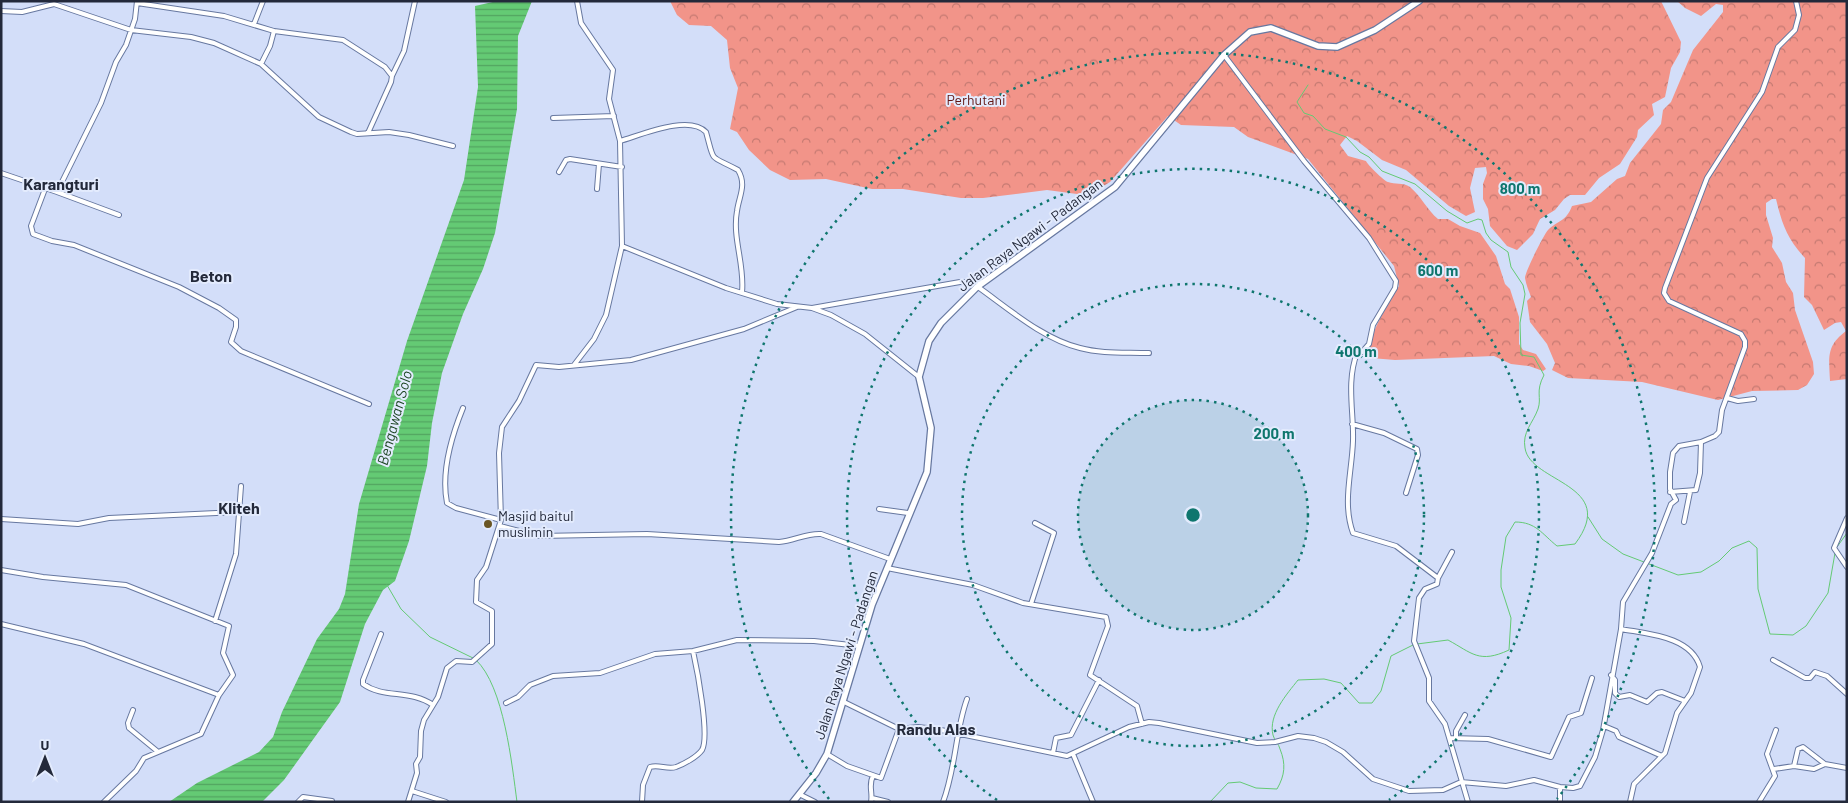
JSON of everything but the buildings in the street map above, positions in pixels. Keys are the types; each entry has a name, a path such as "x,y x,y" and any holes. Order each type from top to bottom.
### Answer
{"highway":[{"name":"Jalan Raya Ngawi - Padangan","path":"793,802 828,754 872,605 908,513 927,472 931,428 919,377 923,358 934,332 952,310 981,285 1115,187 1224,56 1250,32 1260,28 1280,30 1318,46 1342,46 1394,20 1419,1"}],"street":[{"path":"254,24 263,1"},
{"path":"368,132 404,51 415,1"},
{"path":"574,365 594,339 606,315 622,246 622,167 620,141 610,99 614,70 581,23 577,1"},
{"path":"844,702 899,729 924,727 1067,756 1107,736 1142,724 1159,723 1257,743 1275,742 1298,736 1326,742 1343,752 1373,779 1399,789 1438,790 1461,782 1506,786 1534,780 1560,787 1576,787 1582,783 1595,757 1604,726 1611,675 1621,629 1623,602 1662,531 1671,504 1676,500 1670,492 1670,472 1676,449 1701,442 1715,436 1719,432 1720,417 1743,353 1744,337 1734,330 1669,301 1664,293 1690,218 1707,178 1762,92 1778,46 1795,30 1800,15 1796,1"},
{"path":"57,192 101,103 131,30 137,2 224,16 274,31 343,40 384,67 392,76"},
{"path":"1,11 22,12 54,4 131,30 191,37 208,42 228,48 261,64 319,117 357,134 368,132 409,135 453,146"},
{"path":"261,64 270,46 274,31"},
{"path":"1224,56 1304,161 1369,238 1396,281 1395,288 1372,327 1369,344 1356,355 1350,392 1352,424 1348,498 1353,532 1396,546 1438,578"},
{"path":"553,118 614,116"},
{"path":"620,141 664,127 697,126 706,132 709,149 714,159 738,170 742,179 742,198 737,211 736,239 742,268 742,292"},
{"path":"559,172 566,160 570,159 622,167"},
{"path":"596,189 599,164"},
{"path":"1,173 119,216"},
{"path":"45,189 31,226 33,234 52,241 74,245 194,295 235,318 236,327 231,342 240,351 369,404"},
{"path":"622,246 742,292 777,304 797,308 812,308 960,282 981,285 1013,312 1067,344 1097,351 1149,353"},
{"path":"408,802 417,773 416,763 420,757 421,731 438,697 448,667 456,661 472,662 492,644 492,612 476,602 476,582 486,566 500,526 499,453 503,424 519,401 538,364 559,367 631,360 690,346 744,329 797,308"},
{"path":"812,308 853,326 919,377"},
{"path":"1727,398 1738,401 1754,399"},
{"path":"463,408 454,431 446,476 447,503 456,508 501,520"},
{"path":"1352,424 1384,433 1417,449 1418,455 1406,493"},
{"path":"1670,492 1690,492 1696,490 1701,442"},
{"path":"215,621 236,554 241,486"},
{"path":"1684,522 1690,492"},
{"path":"879,509 908,513"},
{"path":"1,519 78,524 109,518 238,512"},
{"path":"1847,518 1834,548 1847,567"},
{"path":"1031,604 1054,533 1035,523"},
{"path":"500,526 527,534 558,537 631,533 779,542 793,541 812,534 821,534 890,559"},
{"path":"1452,552 1438,578 1437,584 1425,589 1418,598 1414,642 1415,650 1429,678 1431,705 1441,717 1450,738 1468,802"},
{"path":"886,568 973,586 1031,604 1107,618 1103,640 1090,672 1137,706 1142,724"},
{"path":"1,570 43,577 126,585 229,627 223,653 233,673 229,684 219,695 204,730 198,736 157,751 144,758 136,771 104,802"},
{"path":"1,624 89,645 219,695"},
{"path":"1621,629 1665,638 1682,644 1690,650 1700,667 1692,693 1676,713 1667,748 1662,756 1634,784 1630,802"},
{"path":"381,634 363,684 380,692 422,698 433,705"},
{"path":"506,704 518,697 530,685 553,676 594,674 654,654 693,651 730,642 748,640 814,641 860,646"},
{"path":"642,802 643,785 650,766 669,768 679,766 697,755 704,744 704,729 693,651"},
{"path":"1773,660 1805,678 1810,678 1815,672 1822,674 1847,694"},
{"path":"1611,675 1615,680 1615,693 1619,696 1630,695 1647,702 1657,693 1662,692 1685,701"},
{"path":"1450,738 1488,738 1551,757 1569,718 1579,714 1582,710 1592,678"},
{"path":"1053,752 1056,738 1071,735 1099,680"},
{"path":"943,802 967,699"},
{"path":"132,710 128,723 129,728 157,751"},
{"path":"1456,738 1456,732 1464,715"},
{"path":"1604,726 1616,731 1619,737 1662,756"},
{"path":"828,754 842,761 847,766 879,778 883,776 899,729"},
{"path":"1759,802 1774,780 1774,769 1767,754 1776,730"},
{"path":"1794,766 1798,749 1803,747 1825,764 1847,768"},
{"path":"1073,754 1093,802"},
{"path":"1774,769 1794,766 1811,769 1825,764"},
{"path":"872,776 869,786 872,800 888,802"},
{"path":"1560,787 1560,802"},
{"path":"412,791 432,800 446,802"},
{"path":"799,794 816,802"},
{"path":"298,802 302,797 332,801"}],"green space":[{"name":"Perhutani","path":"670,1 1661,1 1681,42 1680,52 1671,68 1665,97 1652,104 1654,115 1638,130 1637,137 1620,164 1599,178 1585,195 1570,195 1555,210 1540,219 1533,234 1517,250 1507,246 1490,226 1488,209 1483,199 1483,184 1487,173 1486,167 1475,168 1470,188 1475,212 1466,216 1449,206 1406,170 1382,160 1357,141 1347,136 1340,145 1348,156 1366,161 1386,181 1410,187 1438,219 1448,219 1460,226 1480,233 1496,256 1505,284 1510,289 1519,317 1519,344 1523,350 1536,354 1546,369 1543,371 1529,366 1511,364 1494,356 1395,360 1371,358 1371,342 1374,332 1399,286 1394,266 1308,159 1248,137 1234,127 1181,125 1168,116 1110,182 1092,193 1077,194 1047,190 983,198 961,198 903,189 872,189 826,179 790,180 770,170 749,150 737,132 730,129 738,88 730,68 727,40 711,26 689,25 677,15"},
{"path":"1677,1 1847,1 1847,379 1830,381 1829,365 1832,347 1846,331 1841,322 1835,323 1824,330 1812,305 1804,297 1805,258 1786,231 1776,199 1766,203 1766,215 1773,238 1772,247 1782,263 1786,282 1793,293 1795,310 1813,362 1814,374 1807,385 1798,390 1752,391 1718,400 1642,382 1568,378 1552,370 1555,363 1547,344 1530,322 1527,301 1531,297 1525,278 1531,262 1548,230 1567,215 1572,206 1591,202 1617,179 1625,176 1630,163 1661,124 1663,110 1671,102 1693,50 1723,12 1723,5 1716,4 1701,16 1685,8"}],"water":[{"name":"Bengawan Solo","path":"497,1 532,1 518,36 517,109 495,233 483,269 463,314 442,373 432,423 427,466 409,541 395,581 383,590 365,624 340,702 284,780 262,802 169,802 197,783 259,752 273,737 282,712 317,639 339,609 345,594 359,504 407,341 464,180 478,87 475,6"}],"waterway":[{"path":"1308,85 1297,102 1304,113 1313,116 1325,129 1346,137 1382,171 1415,184 1447,211 1467,223 1478,219 1482,220 1486,233 1491,240 1508,252 1511,267 1523,285 1525,294 1520,323 1521,355 1534,357 1544,375 1539,390 1538,409 1526,432 1525,448 1530,460 1580,496 1587,509 1586,524 1575,544 1557,546 1534,526 1515,522 1506,537 1501,570 1501,587 1511,618 1509,650 1499,654 1483,656 1470,653 1448,640 1417,644"},
{"path":"1588,517 1602,539 1623,554 1678,575 1701,572 1719,561 1732,548 1749,541 1757,548 1758,589 1770,634 1793,635 1806,626 1828,593 1835,553"},
{"path":"1837,547 1847,533"},
{"path":"387,585 401,609 430,637 473,658"},
{"path":"1210,802 1228,783 1240,782 1256,788 1277,789 1282,779 1284,765 1282,754 1273,735 1273,720 1280,705 1298,680 1324,679 1341,683 1359,703 1372,703 1381,691 1391,656 1413,645"},
{"path":"476,660 486,672 500,707 509,748 517,802"}],"place":[{"name":"Masjid baitul muslimin","path":"488,524"}],"district":[{"name":"Karangturi","path":"61,184"},
{"name":"Beton","path":"211,276"},
{"name":"Kliteh","path":"239,508"},
{"name":"Randu Alas","path":"936,729"}]}
